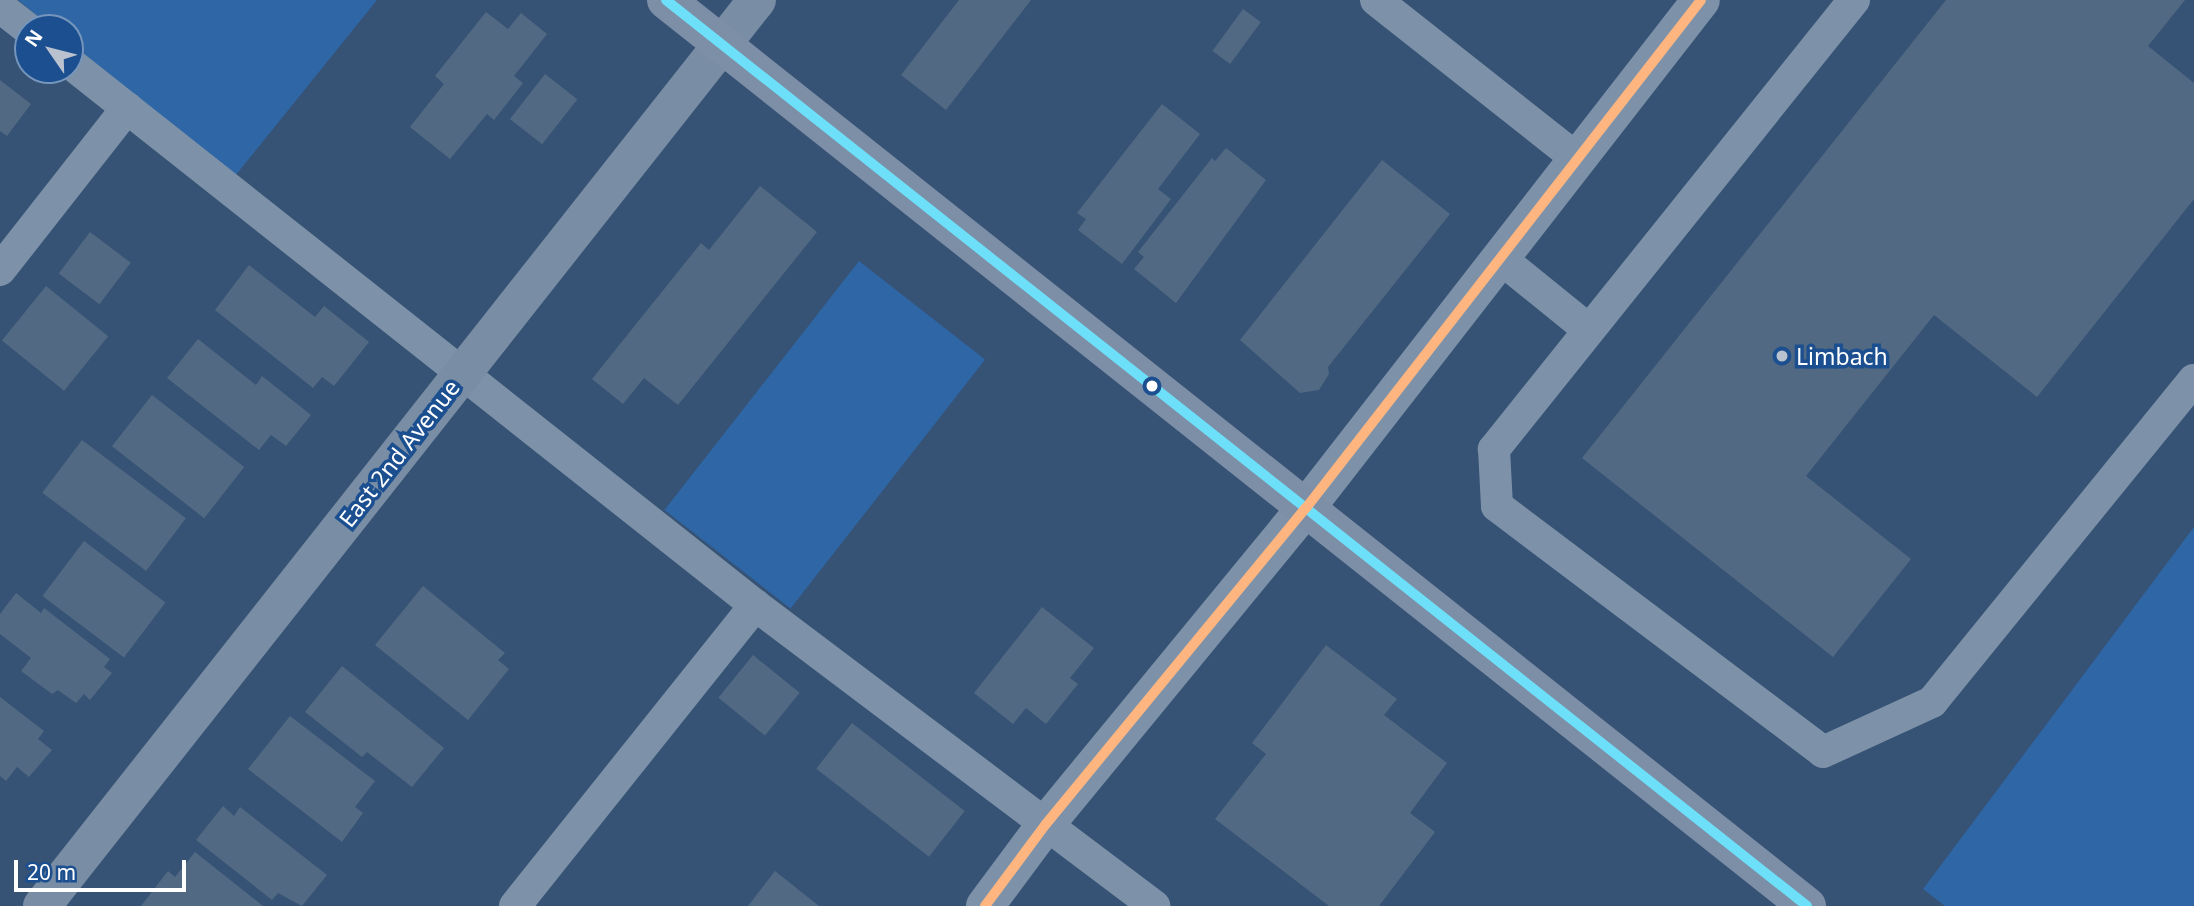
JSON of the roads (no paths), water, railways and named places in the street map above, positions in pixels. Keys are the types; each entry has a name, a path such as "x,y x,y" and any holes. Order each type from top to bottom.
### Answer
{"main road":[{"path":"666,0 1807,906"}],"street":[{"name":"East 2nd Avenue","path":"42,906 757,0"},
{"path":"985,906 1046,824 1306,508 1701,0"}],"lane":[{"path":"1377,0 1577,159"},
{"path":"1854,0 1494,449 1497,506 1823,752 1932,702 2194,380"},
{"path":"0,7 14,18"},
{"path":"84,74 755,606 1154,906"},
{"path":"0,270 127,108"},
{"path":"1500,258 1589,330"},
{"path":"515,906 755,606"}],"place":[{"name":"Limbach","path":"1782,356"}]}
